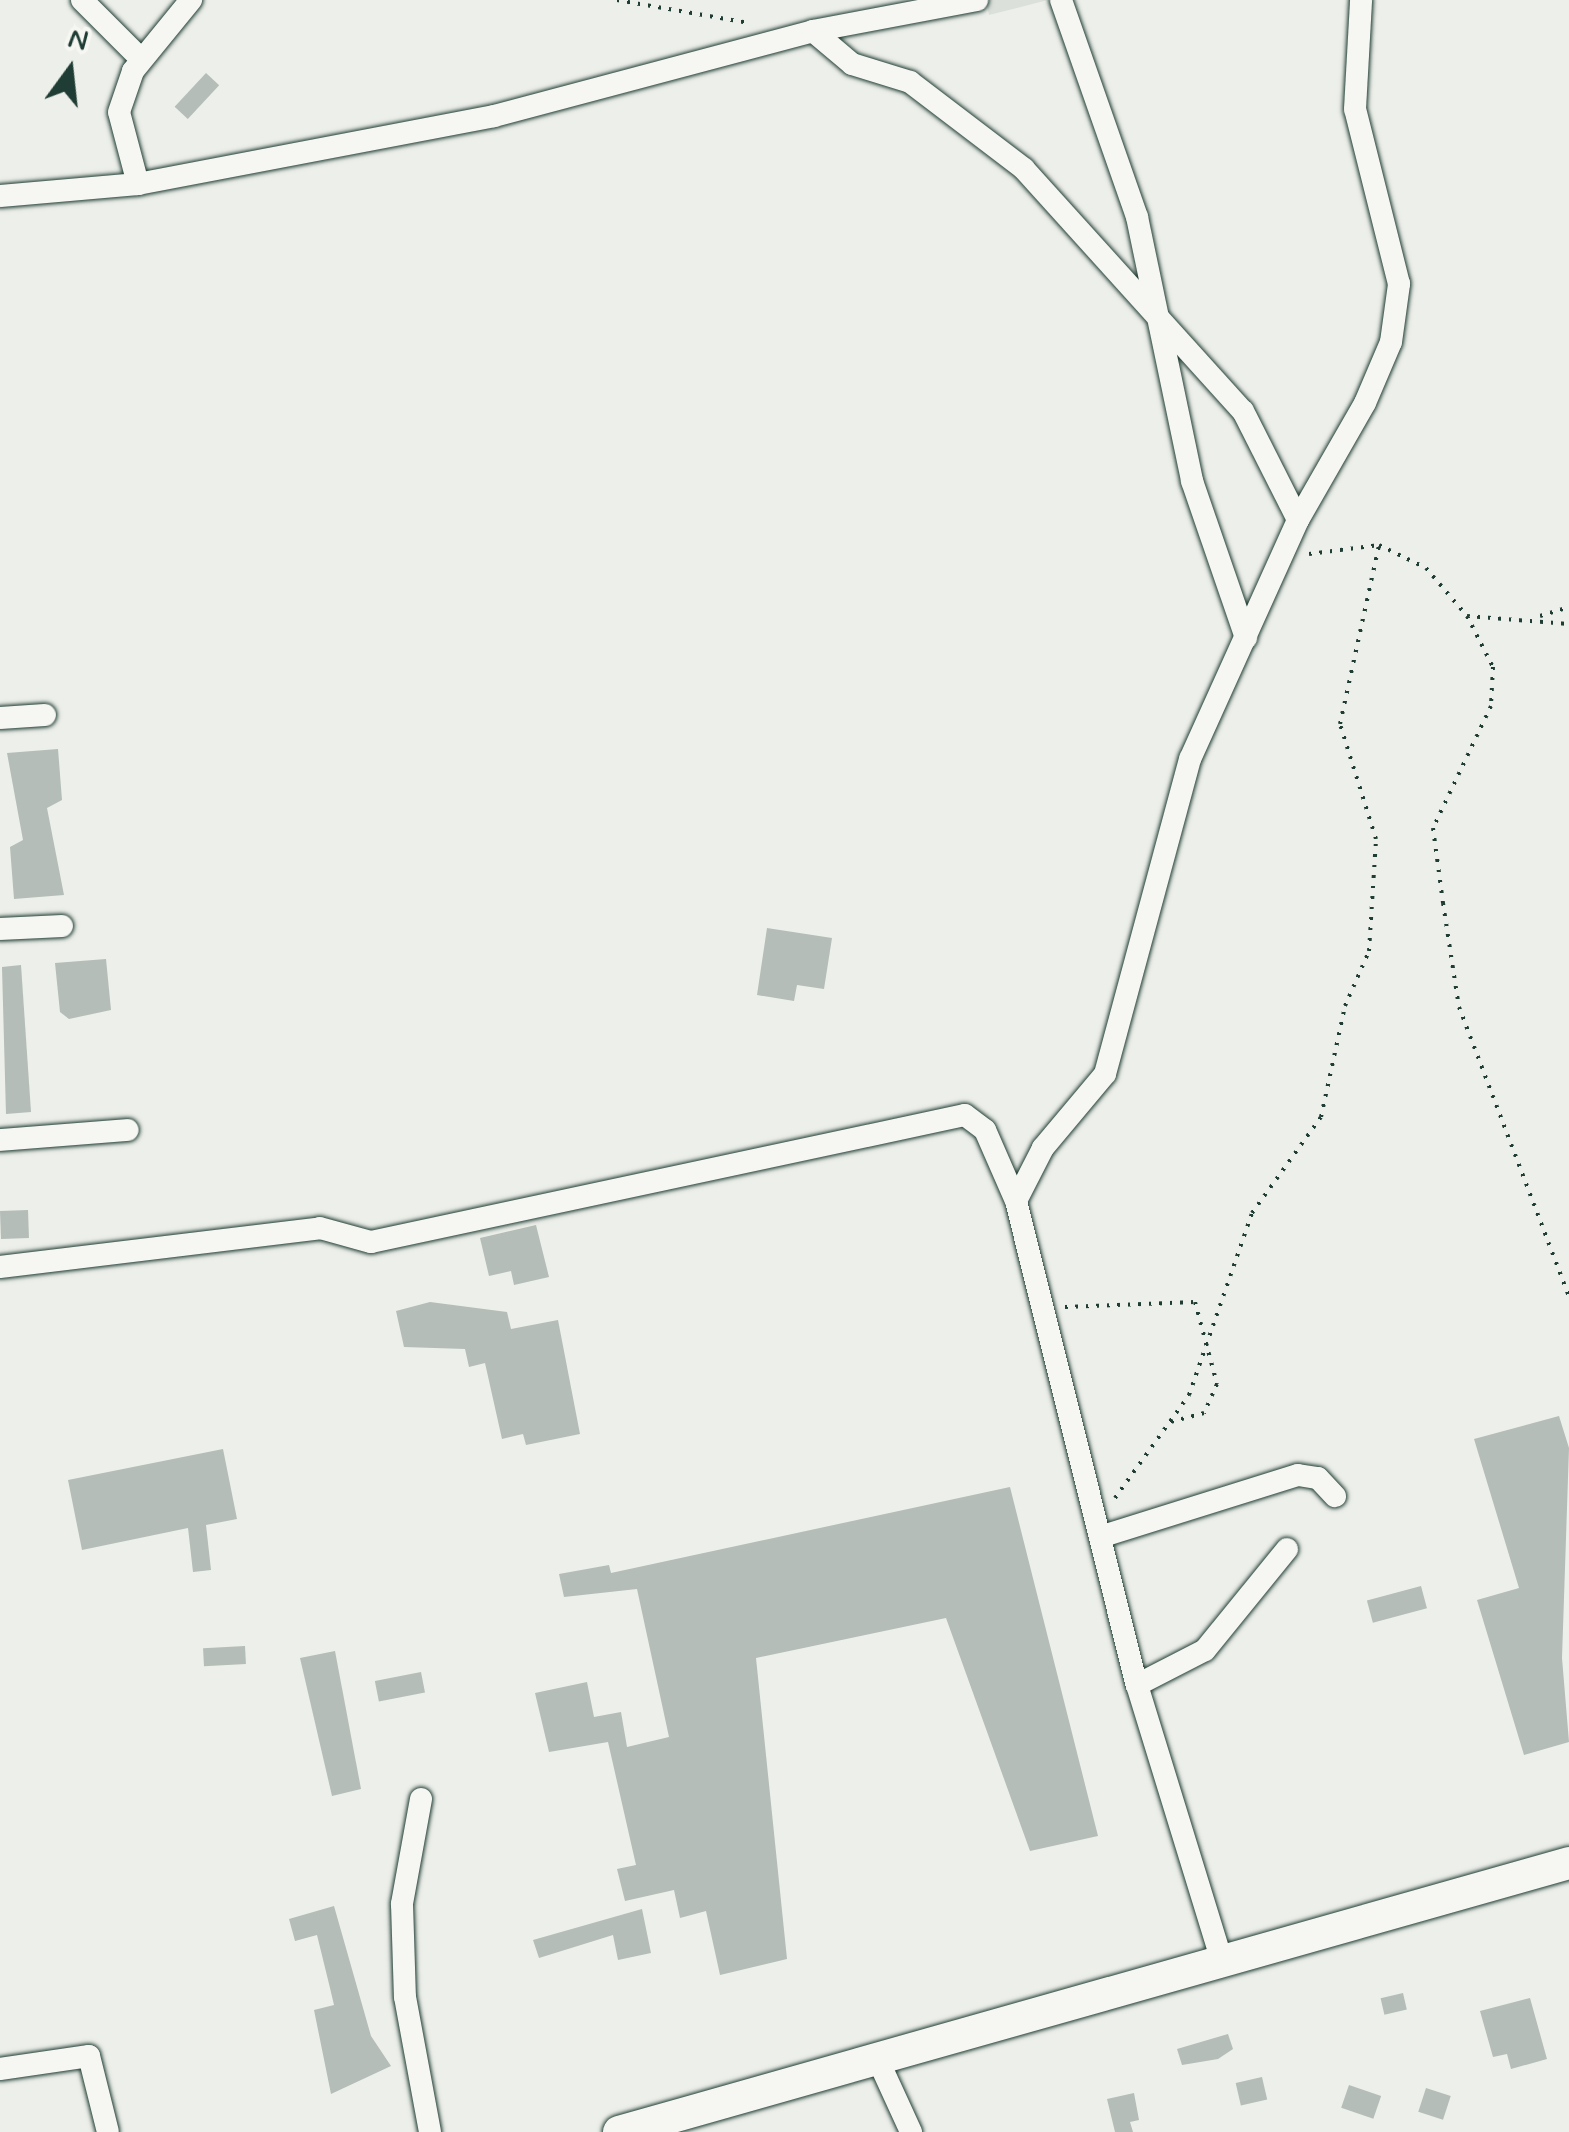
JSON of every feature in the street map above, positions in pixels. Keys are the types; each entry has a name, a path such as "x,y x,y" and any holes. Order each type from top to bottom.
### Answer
{"highway":[{"path":"620,2132 878,2062 1569,1863"}],"street":[{"path":"82,0 141,60"},
{"path":"138,184 120,112 141,60 191,0"},
{"path":"0,196 138,184 494,116 813,31 977,0"},
{"path":"1062,0 1137,217 1165,334 1192,481 1246,638"},
{"path":"1016,1201 1043,1148 1105,1074 1161,846 1246,638 1285,560 1298,520 1365,403 1391,342 1399,284 1355,109 1361,0"},
{"path":"813,31 852,64 910,82 1024,169 1165,334 1243,411 1298,520"},
{"path":"0,718 45,715"},
{"path":"0,928 62,926"},
{"path":"0,1267 320,1228 371,1242 945,1114 986,1130 1016,1201 1101,1526 1136,1686 1222,1962"},
{"path":"0,1140 128,1130"},
{"path":"1101,1526 1298,1475 1318,1478 1335,1496"},
{"path":"1136,1686 1205,1650 1287,1549"},
{"path":"421,1798 402,1904 405,1997 430,2132"},
{"path":"0,2068 90,2056 108,2132"},
{"path":"878,2062 910,2132"}],"path":[{"path":"618,0 756,24"},
{"path":"1285,560 1380,545 1426,568 1468,616 1493,667 1491,706 1433,828 1459,1007 1569,1297"},
{"path":"1101,1526 1188,1395 1208,1324 1252,1213 1321,1117 1345,1006 1369,950 1376,839 1340,724 1380,545"},
{"path":"1536,618 1569,606"},
{"path":"1468,616 1536,618 1569,624"},
{"path":"1045,1310 1177,1297 1195,1302 1208,1324 1216,1384 1204,1414 1169,1422"}],"shaded area":[{"path":"986,0 1048,0 989,15"}],"building":[{"path":"206,73 219,85 188,119 175,107"},
{"path":"58,749 62,800 47,808 64,895 14,899 10,847 23,840 7,753"},
{"path":"767,928 832,938 824,989 797,985 794,1001 757,995"},
{"path":"106,959 111,1010 69,1019 60,1012 55,963"},
{"path":"21,965 31,1112 6,1114 2,967"},
{"path":"28,1210 29,1238 1,1239 0,1211"},
{"path":"536,1225 549,1277 514,1285 511,1271 489,1276 480,1238"},
{"path":"430,1302 507,1312 511,1329 558,1320 580,1434 526,1445 523,1434 502,1439 485,1363 469,1367 465,1349 404,1347 396,1311"},
{"path":"1559,1416 1569,1448 1562,1658 1569,1742 1524,1755 1477,1600 1519,1588 1474,1439"},
{"path":"223,1449 237,1519 206,1525 211,1570 193,1572 188,1528 82,1550 68,1480"},
{"path":"1010,1487 1098,1836 1030,1851 946,1618 756,1658 787,1959 720,1975 706,1911 680,1918 674,1890 625,1901 617,1869 636,1865 608,1742 549,1752 535,1693 587,1682 594,1717 621,1712 627,1747 669,1737 637,1589 564,1597 559,1574 609,1565 611,1573"},
{"path":"1421,1586 1427,1608 1373,1623 1367,1600"},
{"path":"245,1646 246,1664 204,1666 203,1648"},
{"path":"335,1651 361,1789 332,1796 300,1658"},
{"path":"421,1672 425,1693 379,1702 375,1681"},
{"path":"334,1906 371,2036 391,2066 331,2094 314,2010 334,2005 330,1988 317,1935 295,1941 289,1919"},
{"path":"642,1909 651,1953 618,1960 613,1935 539,1958 533,1940"},
{"path":"1403,1993 1407,2010 1384,2015 1381,1998"},
{"path":"1530,1998 1547,2059 1511,2069 1507,2054 1493,2057 1480,2011"},
{"path":"1228,2034 1233,2049 1218,2059 1182,2065 1177,2049"},
{"path":"1262,2077 1267,2099 1241,2105 1236,2083"},
{"path":"1349,2085 1381,2096 1373,2119 1341,2108"},
{"path":"1426,2088 1451,2096 1443,2120 1418,2112"},
{"path":"1134,2093 1139,2120 1130,2122 1133,2132 1115,2132 1107,2099"}]}
